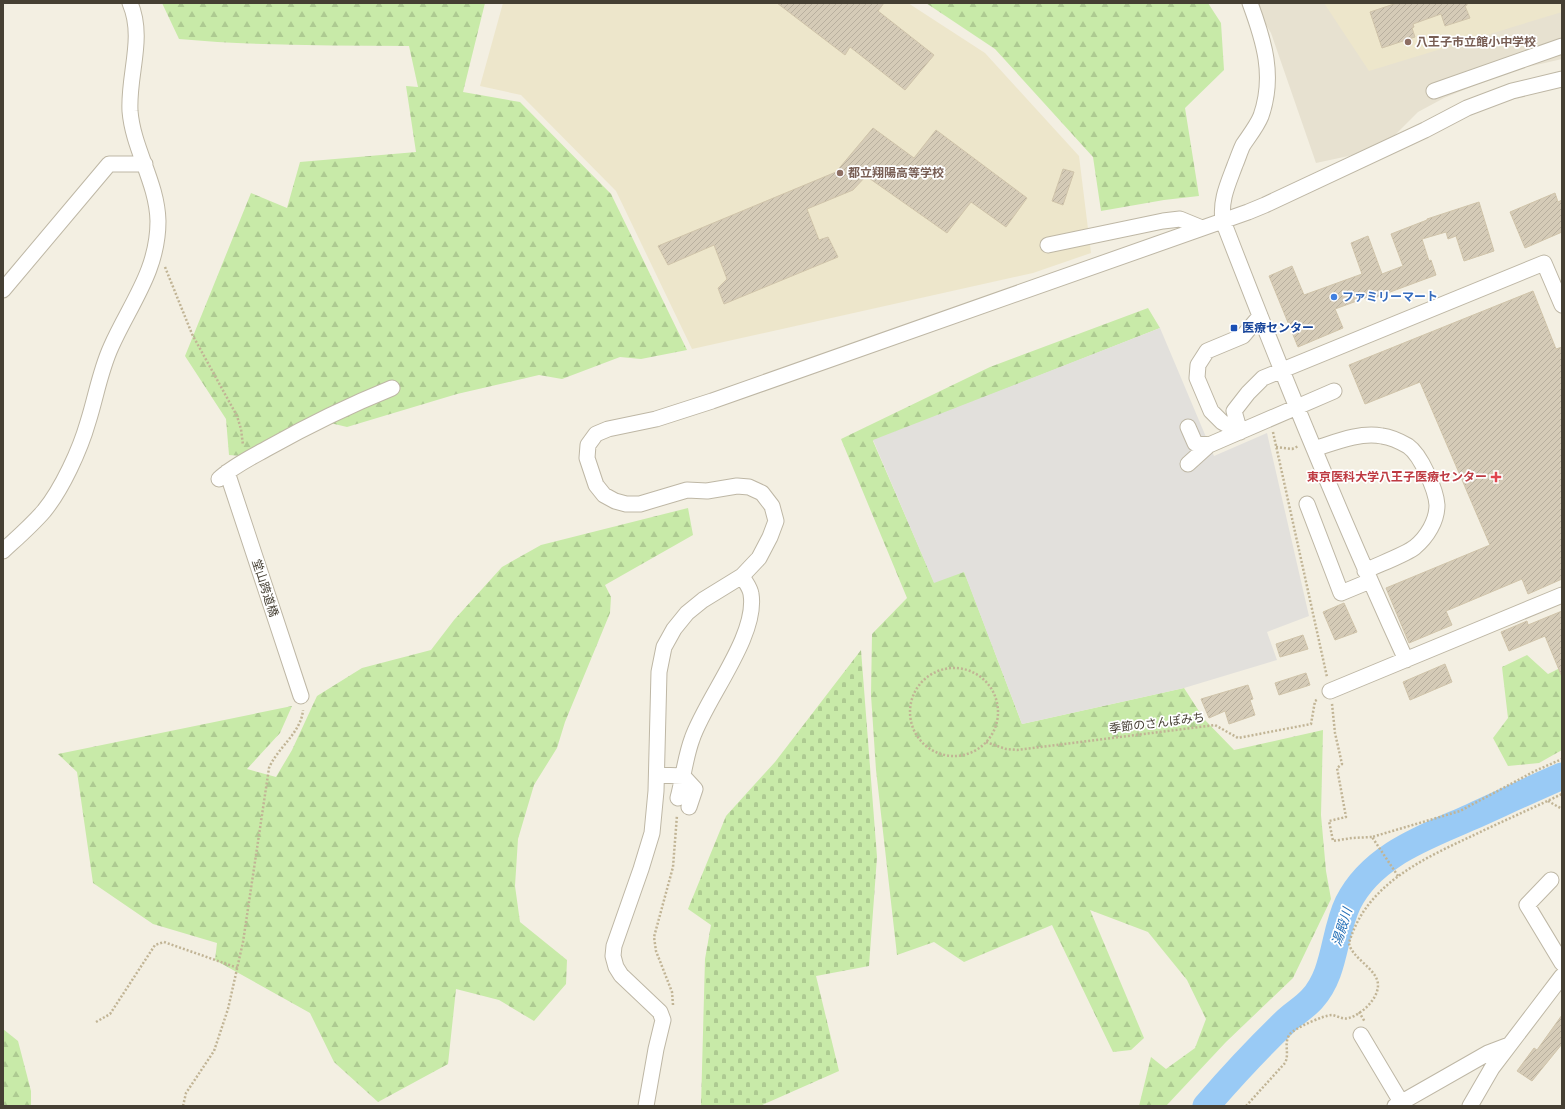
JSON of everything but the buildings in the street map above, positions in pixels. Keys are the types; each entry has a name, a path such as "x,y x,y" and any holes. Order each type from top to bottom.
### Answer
{"street":[{"path":"3,551 42,513 62,484 85,433 107,356 143,286 152,264 158,231 157,209 152,187 134,133 130,110 136,19 130,3"},
{"path":"1250,3 1263,42 1267,62 1268,90 1260,117 1242,147 1224,194 1222,204 1223,221 1297,408 1310,447 1406,660"},
{"path":"1434,92 1562,46"},
{"path":"646,1106 656,1049 663,1020 660,1012 621,975 616,967 613,956 614,946 652,833 657,775 659,672 664,648 674,629 687,613 703,600 742,576 758,558 770,537 776,520 772,506 762,493 749,487 737,486 707,491 687,490 640,504 626,504 615,501 604,495 596,485 590,470 587,458 588,445 596,434 608,428 656,419 712,401 1223,221 1265,205 1425,130 1467,108 1512,91 1562,79"},
{"path":"3,290 109,164 145,164"},
{"path":"1048,245 1163,221 1180,219 1202,228"},
{"path":"1240,432 1234,411 1248,393 1263,378 1544,263 1562,305"},
{"path":"1240,432 1222,422 1211,411 1197,378 1198,364 1207,351 1243,336 1260,316"},
{"path":"245,461 309,425 350,405 392,388"},
{"path":"1188,464 1209,445 1334,391"},
{"path":"1188,427 1195,443 1209,445"},
{"path":"1306,504 1341,593 1414,548 1428,533 1434,522 1437,506 1433,487 1418,456 1408,446 1382,436 1360,435 1310,447"},
{"name":"堂山跨道橋","path":"245,461 225,477 301,696"},
{"path":"684,803 683,776 692,739 708,703 742,642 749,624 752,596 750,589 742,576"},
{"path":"1330,691 1562,595"},
{"path":"657,775 683,776"},
{"path":"1551,880 1527,905 1562,963"},
{"path":"1470,1106 1492,1068 1509,1045 1560,985"},
{"path":"1361,1035 1401,1104 1488,1053 1509,1045"}],"path":[{"path":"154,252 163,264 192,334 237,416 241,429 245,461"},
{"path":"1270,419 1330,691 1335,733 1342,764 1337,768 1346,817 1329,820 1333,841 1372,837 1460,811 1534,771 1562,759"},
{"path":"1276,447 1292,449 1310,447"},
{"path":"949,668 964,669 979,675 990,686 996,700 998,715 994,730 986,742 974,751 959,756 944,755 930,749 917,737 911,723 910,707 914,693 922,682 934,673 949,668"},
{"name":"季節のさんぽみち","path":"986,742 1006,749 1017,750 1215,725 1238,738 1311,724 1315,701 1330,691"},
{"path":"183,1106 186,1093 214,1051 228,1009 244,942 269,768 273,759 298,727 303,713 301,696"},
{"path":"1246,1106 1285,1063 1288,1055 1286,1045 1287,1039 1291,1032 1327,1016 1348,1018 1366,1007 1374,999 1378,985 1377,981 1352,951 1349,943 1359,918 1369,903 1387,884 1397,875 1428,857 1562,794"},
{"path":"1548,800 1562,809"},
{"path":"663,1020 670,1013 673,1007 673,999 656,951 654,937 674,863 684,803"},
{"path":"1372,837 1397,875"},
{"path":"96,1022 110,1014 155,945 164,942 238,968"}],"shaded area":[{"name":"都立翔陽高等学校","path":"503,3 908,3 985,53 1079,156 1091,253 1033,273 692,349 616,191 521,95 480,86"},
{"path":"1253,3 1562,3 1562,59 1510,71 1444,98 1418,112 1381,149 1316,163 1271,33"},
{"name":"八王子市立館小中学校","path":"1324,3 1562,3 1562,12 1369,71"},
{"path":"1160,328 1214,456 1267,433 1309,616 1267,632 1277,660 1184,688 1022,724 964,572 934,583 873,440"}],"green space":[{"path":"162,3 485,3 463,92 520,102 611,194 687,350 641,359 620,357 562,379 539,375 457,394 347,427 322,421 257,457 229,455 226,419 185,356 251,193 287,208 300,162 416,152 406,86 418,87 409,46 265,44 179,39"},
{"path":"926,3 1208,3 1221,23 1224,70 1185,108 1199,196 1164,200 1101,211 1093,157 995,49"},
{"path":"1148,308 1160,328 873,441 934,582 964,571 1022,724 1184,688 1204,719 1234,750 1323,730 1321,815 1326,871 1331,899 1293,978 1226,1042 1166,1106 1139,1106 1151,1057 1166,1069 1195,1048 1206,1019 1187,980 1148,932 1090,910 1144,1038 1131,1050 1113,1052 1052,925 964,962 934,942 897,955 876,770 871,695 872,634 907,598 841,439 990,367"},
{"path":"688,508 693,535 605,585 611,597 610,613 565,722 557,748 534,785 518,839 515,886 520,922 567,960 566,984 534,1021 499,1000 456,989 448,1064 378,1102 334,1062 310,1013 215,960 217,943 153,924 93,883 77,772 58,754 292,706 280,733 247,769 276,777 292,750 317,696 362,668 431,650 454,620 502,567 541,545"},
{"path":"861,650 877,857 869,966 816,976 839,1071 760,1106 701,1106 705,959 711,925 688,909 726,816 775,762"},
{"path":"1527,655 1548,674 1562,667 1562,750 1539,763 1508,766 1493,738 1508,718 1502,667"},
{"path":"3,1029 18,1041 31,1091 31,1106 3,1106"}],"waterway":[{"name":"湯殿川","path":"1206,1106 1254,1053 1288,1019 1309,1002 1320,989 1330,965 1339,927 1348,903 1358,886 1371,872 1386,860 1419,840 1562,776"}],"place":[{"name":"八王子市立館小中学校","path":"1408,42"},
{"name":"都立翔陽高等学校","path":"840,173"},
{"name":"ファミリーマート","path":"1334,297"},
{"name":"医療センター","path":"1234,328"},
{"name":"東京医科大学八王子医療センター","path":"1496,477"}]}
